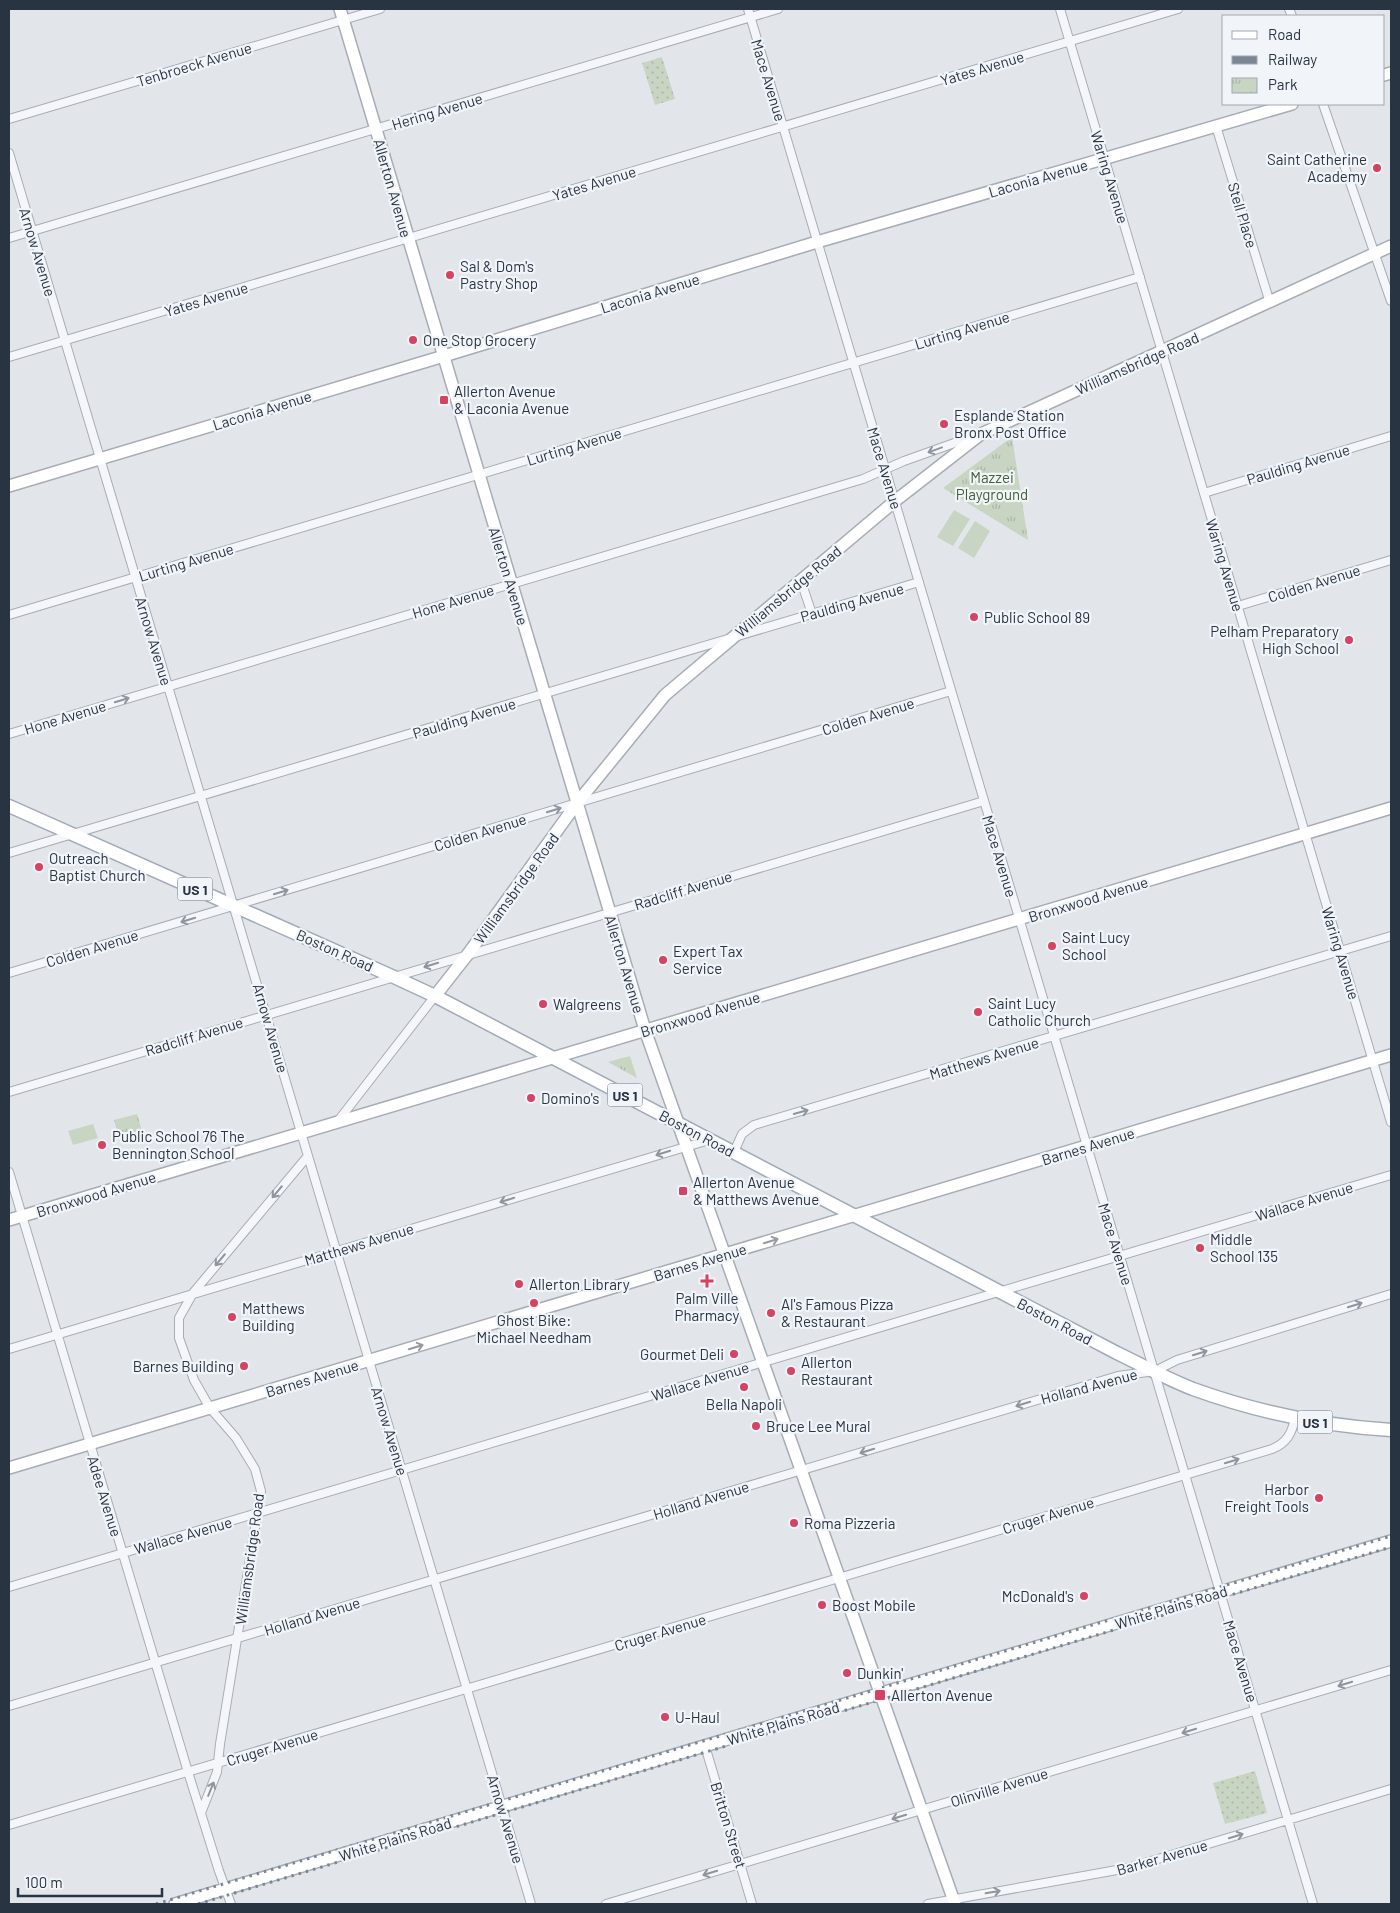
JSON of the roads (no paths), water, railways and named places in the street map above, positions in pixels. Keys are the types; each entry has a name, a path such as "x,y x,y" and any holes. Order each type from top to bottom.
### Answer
{"main road":[{"name":"Allerton Avenue","path":"341,14 645,1030 954,1902"},
{"name":"Laconia Avenue","path":"9,486 817,242 1289,105"},
{"name":"Williamsbridge Road","path":"435,996 468,954 577,803 665,695 895,501 981,434 1375,255 1391,246"},
{"name":"Boston Road","path":"9,806 435,996 1117,1353 1194,1389 1295,1418 1391,1430"},
{"name":"Bronxwood Avenue","path":"9,1220 1391,808"},
{"name":"Barnes Avenue","path":"9,1468 1391,1056"},
{"name":"White Plains Road","path":"175,1904 1391,1541"}],"street":[{"name":"Tenbroeck Avenue","path":"9,119 341,14 380,9"},
{"name":"Mace Avenue","path":"748,9 1313,1904"},
{"name":"Hering Avenue","path":"9,238 778,9"},
{"name":"Waring Avenue","path":"1060,9 1391,1122"},
{"name":"Yates Avenue","path":"9,357 1178,9"},
{"path":"1323,105 1391,301"},
{"name":"Stell Place","path":"1216,126 1270,303"},
{"name":"Arnow Avenue","path":"9,153 531,1904"},
{"name":"Lurting Avenue","path":"9,615 1140,277"},
{"name":"Hone Avenue","path":"9,734 863,479 904,461 981,434"},
{"name":"Paulding Avenue","path":"1204,493 1391,436"},
{"name":"Colden Avenue","path":"1238,606 1391,560"},
{"path":"801,581 812,614"},
{"name":"Paulding Avenue","path":"9,853 919,582"},
{"name":"Colden Avenue","path":"9,973 951,691"},
{"name":"Radcliff Avenue","path":"9,1092 984,801"},
{"name":"Matthews Avenue","path":"734,1152 742,1134 754,1125 1391,936"},
{"name":"Williamsbridge Road","path":"337,1123 435,996"},
{"name":"Matthews Avenue","path":"9,1349 710,1140"},
{"name":"Williamsbridge Road","path":"201,1814 217,1772 261,1491 255,1469 236,1438 210,1408 194,1380 179,1338 180,1318 193,1293 307,1157"},
{"name":"Adee Avenue","path":"9,1172 188,1772 231,1904"},
{"name":"Wallace Avenue","path":"9,1587 1391,1175"},
{"name":"Holland Avenue","path":"9,1706 1125,1374 1155,1371 1177,1360 1391,1294"},
{"name":"Cruger Avenue","path":"9,1825 1279,1446 1289,1436 1295,1418"},
{"name":"Olinville Avenue","path":"606,1904 1391,1670"},
{"name":"Britton Street","path":"705,1746 752,1904"},
{"name":"Barker Avenue","path":"928,1904 954,1902 1119,1870 1391,1789"}],"railway":[{"path":"156,1904 1391,1536"},
{"path":"198,1904 1391,1547"}],"place":[{"name":"Saint Catherine Academy","path":"1377,168"},
{"name":"Sal & Dom's Pastry Shop","path":"450,275"},
{"name":"One Stop Grocery","path":"413,340"},
{"name":"Allerton Avenue & Laconia Avenue","path":"444,400"},
{"name":"Esplande Station Bronx Post Office","path":"944,424"},
{"name":"Public School 89","path":"974,617"},
{"name":"Pelham Preparatory High School","path":"1349,640"},
{"name":"Outreach Baptist Church","path":"39,867"},
{"name":"Saint Lucy School","path":"1052,946"},
{"name":"Expert Tax Service","path":"663,960"},
{"name":"Walgreens","path":"543,1004"},
{"name":"Saint Lucy Catholic Church","path":"978,1012"},
{"name":"Domino's","path":"531,1098"},
{"name":"Public School 76 The Bennington School","path":"102,1145"},
{"name":"Allerton Avenue & Matthews Avenue","path":"683,1191"},
{"name":"Middle School 135","path":"1200,1248"},
{"name":"Palm Ville Pharmacy","path":"707,1281"},
{"name":"Allerton Library","path":"519,1284"},
{"name":"Ghost Bike: Michael Needham","path":"534,1303"},
{"name":"Al's Famous Pizza & Restaurant","path":"771,1313"},
{"name":"Matthews Building","path":"232,1317"},
{"name":"Gourmet Deli","path":"734,1354"},
{"name":"Barnes Building","path":"244,1366"},
{"name":"Allerton Restaurant","path":"791,1371"},
{"name":"Bella Napoli","path":"744,1387"},
{"name":"Bruce Lee Mural","path":"756,1426"},
{"name":"Harbor Freight Tools","path":"1319,1498"},
{"name":"Roma Pizzeria","path":"794,1523"},
{"name":"McDonald's","path":"1084,1596"},
{"name":"Boost Mobile","path":"822,1605"},
{"name":"Dunkin'","path":"847,1673"},
{"name":"Allerton Avenue","path":"880,1695"},
{"name":"U-Haul","path":"665,1717"}],"park label":[{"name":"Mazzei Playground","path":"992,486"}]}
